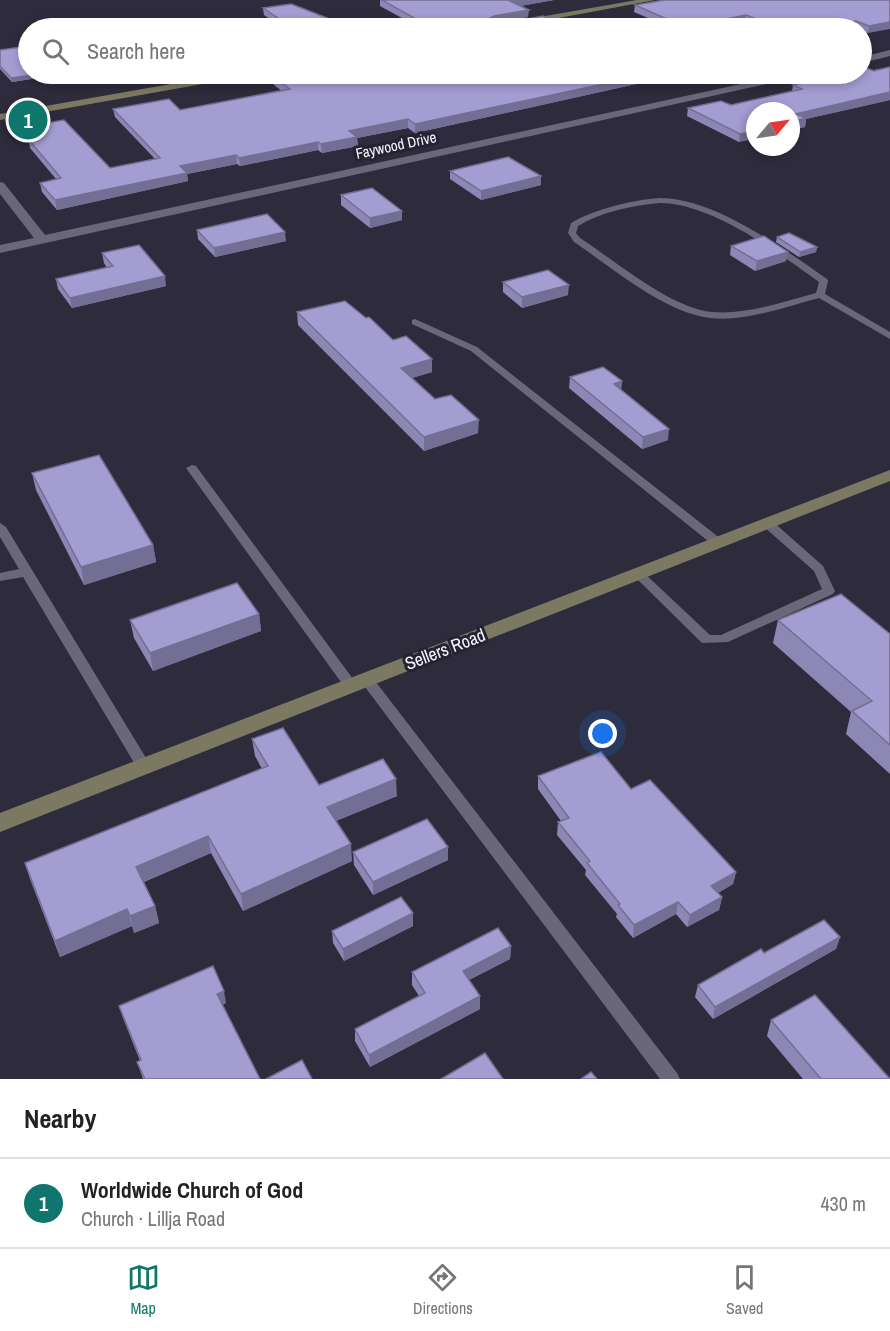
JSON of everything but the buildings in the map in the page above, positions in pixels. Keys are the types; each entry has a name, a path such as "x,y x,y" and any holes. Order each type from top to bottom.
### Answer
{"street":[{"path":"550,18 651,0"},
{"path":"872,57 890,53"},
{"path":"0,117 186,84"},
{"name":"Faywood Drive","path":"0,249 752,84"},
{"path":"0,186 42,240"},
{"name":"Sellers Road","path":"0,823 890,475"}],"lane":[{"path":"820,295 824,281 795,261 707,211 686,203 657,200 582,219 574,225 572,233 578,240 667,298 695,311 709,315 744,312 820,295 890,336"},
{"path":"415,322 474,349 717,542"},
{"path":"192,468 671,1079"},
{"path":"638,574 707,640 723,639 829,591 819,569 767,523"},
{"path":"0,527 144,767"},
{"path":"0,577 27,572"}],"place":[{"name":"Worldwide Church of God","path":"28,120"}]}
